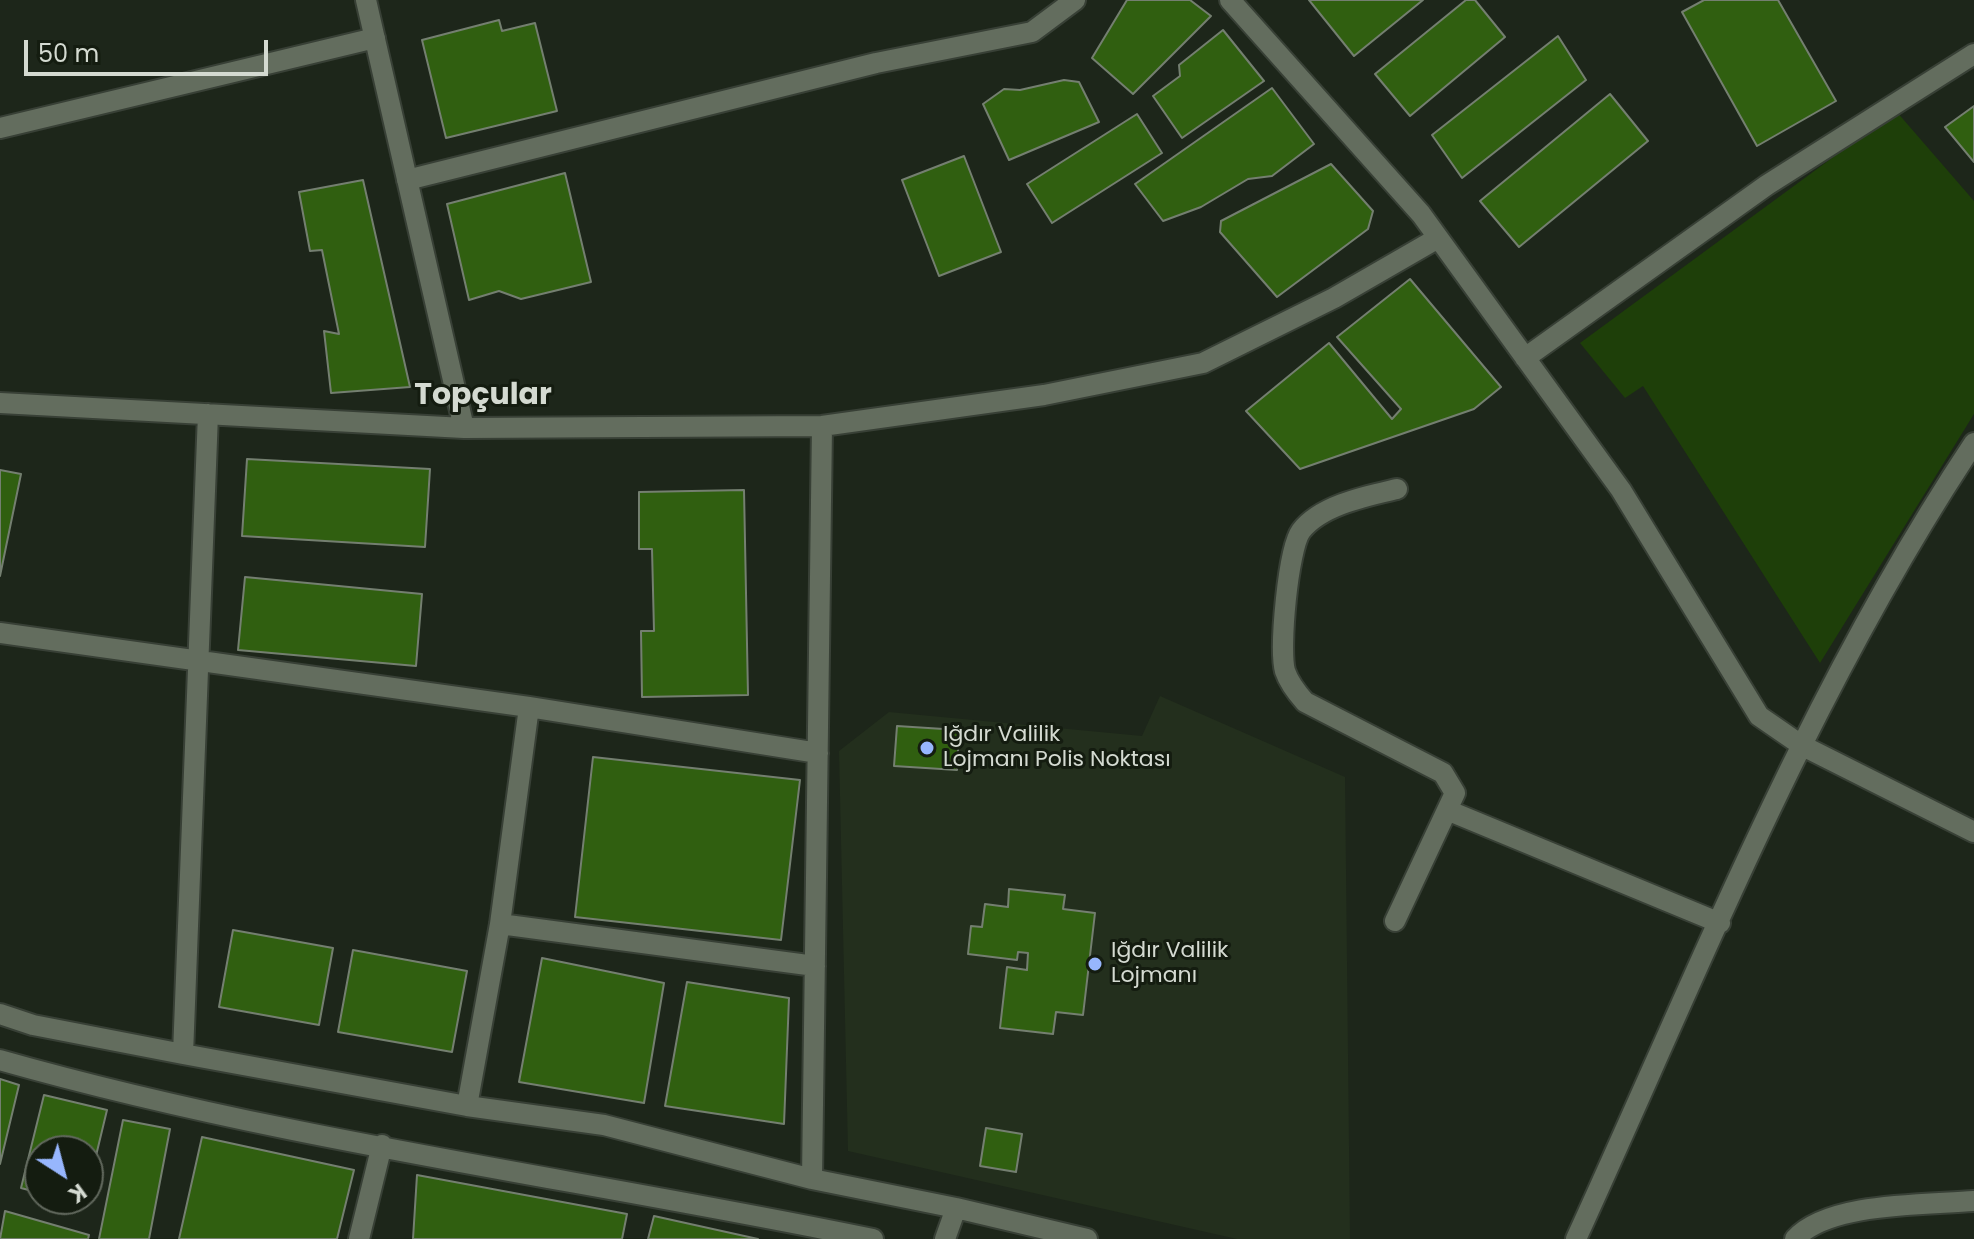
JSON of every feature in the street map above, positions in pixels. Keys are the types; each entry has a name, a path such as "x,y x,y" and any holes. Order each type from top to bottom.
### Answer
{"street":[{"path":"366,0 464,428"},
{"path":"407,180 876,63 1032,32 1075,0"},
{"path":"1230,0 1438,238 1621,490 1759,716 1801,745 1974,832"},
{"path":"0,128 375,38"},
{"path":"1525,358 1767,185 1974,54"},
{"path":"0,403 464,428 822,426 1044,395 1203,363 1334,298 1438,238"},
{"path":"183,1054 208,414"},
{"path":"812,1179 822,426"},
{"path":"1576,1239 1801,745 1898,564 1974,443"},
{"path":"1395,921 1455,793 1443,773 1305,702 1292,686 1283,658 1292,558 1300,531 1318,516 1363,498 1397,489"},
{"path":"0,633 529,707 818,753"},
{"path":"467,1106 500,924 529,707"},
{"path":"1447,810 1720,923"},
{"path":"500,924 815,966"},
{"path":"0,1014 33,1025 183,1054 467,1106 604,1125 812,1179 1087,1239"},
{"path":"0,1060 73,1080 382,1145 873,1239"},
{"path":"359,1239 382,1145"},
{"path":"1795,1239 1828,1218 1884,1208 1974,1201"},
{"path":"945,1239 956,1208"}],"shaded area":[{"name":"Iğdır Valilik Lojmanı","path":"1160,696 1345,777 1350,1239 1237,1239 848,1151 839,751 889,712 1142,736"}],"green space":[{"path":"1896,111 1974,201 1974,414 1820,663 1643,386 1625,398 1580,343"}],"building":[{"path":"1127,0 1190,0 1211,16 1133,94 1092,58"},
{"path":"1309,0 1423,0 1354,56"},
{"path":"1466,0 1475,0 1505,37 1410,116 1375,74"},
{"path":"1704,0 1778,0 1836,101 1757,146 1682,12"},
{"path":"499,20 502,31 535,23 557,111 446,138 422,40"},
{"path":"1223,30 1264,81 1182,138 1153,96 1180,76 1179,65"},
{"path":"1558,36 1586,80 1462,178 1432,135"},
{"path":"1064,80 1079,82 1099,122 1009,160 983,104 1004,89 1020,90"},
{"path":"1272,88 1314,144 1272,176 1248,179 1201,207 1163,221 1135,184"},
{"path":"1610,94 1648,141 1519,247 1480,201"},
{"path":"1974,106 1974,162 1945,127"},
{"path":"1137,114 1162,153 1052,223 1027,184"},
{"path":"964,156 1001,252 939,276 902,180"},
{"path":"1331,164 1373,211 1368,229 1277,297 1220,232 1221,221"},
{"path":"565,173 591,282 521,299 499,291 469,300 447,204"},
{"path":"363,180 410,387 331,393 324,331 339,334 322,250 310,251 299,192"},
{"path":"1410,279 1501,387 1474,409 1300,469 1246,411 1329,343 1392,419 1401,409 1337,337"},
{"path":"247,459 430,469 425,547 242,536"},
{"path":"0,470 21,474 0,576"},
{"path":"744,490 748,695 642,697 641,631 654,631 652,549 639,549 639,492"},
{"path":"245,577 422,594 416,666 238,650"},
{"name":"Iğdır Valilik Lojmanı Polis Noktası","path":"897,726 959,730 957,770 894,766"},
{"path":"593,757 800,780 781,940 575,917"},
{"name":"Iğdır Valilik Lojmanı","path":"1009,889 1065,895 1063,909 1095,913 1083,1015 1056,1012 1053,1034 1000,1028 1007,967 1027,970 1028,953 1018,952 1017,960 968,954 971,926 982,927 985,904 1008,907"},
{"path":"233,930 333,948 319,1025 219,1007"},
{"path":"353,950 467,971 452,1052 338,1032"},
{"path":"542,958 664,983 644,1103 519,1082"},
{"path":"687,982 789,998 784,1124 665,1106"},
{"path":"0,1079 19,1085 0,1164"},
{"path":"44,1095 107,1110 101,1135 34,1135"},
{"path":"123,1120 170,1129 149,1239 99,1239"},
{"path":"986,1128 1022,1134 1016,1172 980,1166"},
{"path":"202,1137 354,1170 337,1239 179,1239"},
{"path":"417,1175 627,1214 622,1239 413,1239"},
{"path":"5,1211 89,1235 88,1239 0,1239"},
{"path":"654,1216 758,1239 648,1239"}],"place":[{"name":"Iğdır Valilik Lojmanı Polis Noktası","path":"927,748"},
{"name":"Iğdır Valilik Lojmanı","path":"1095,964"}],"district":[{"name":"Topçular","path":"483,396"}]}
